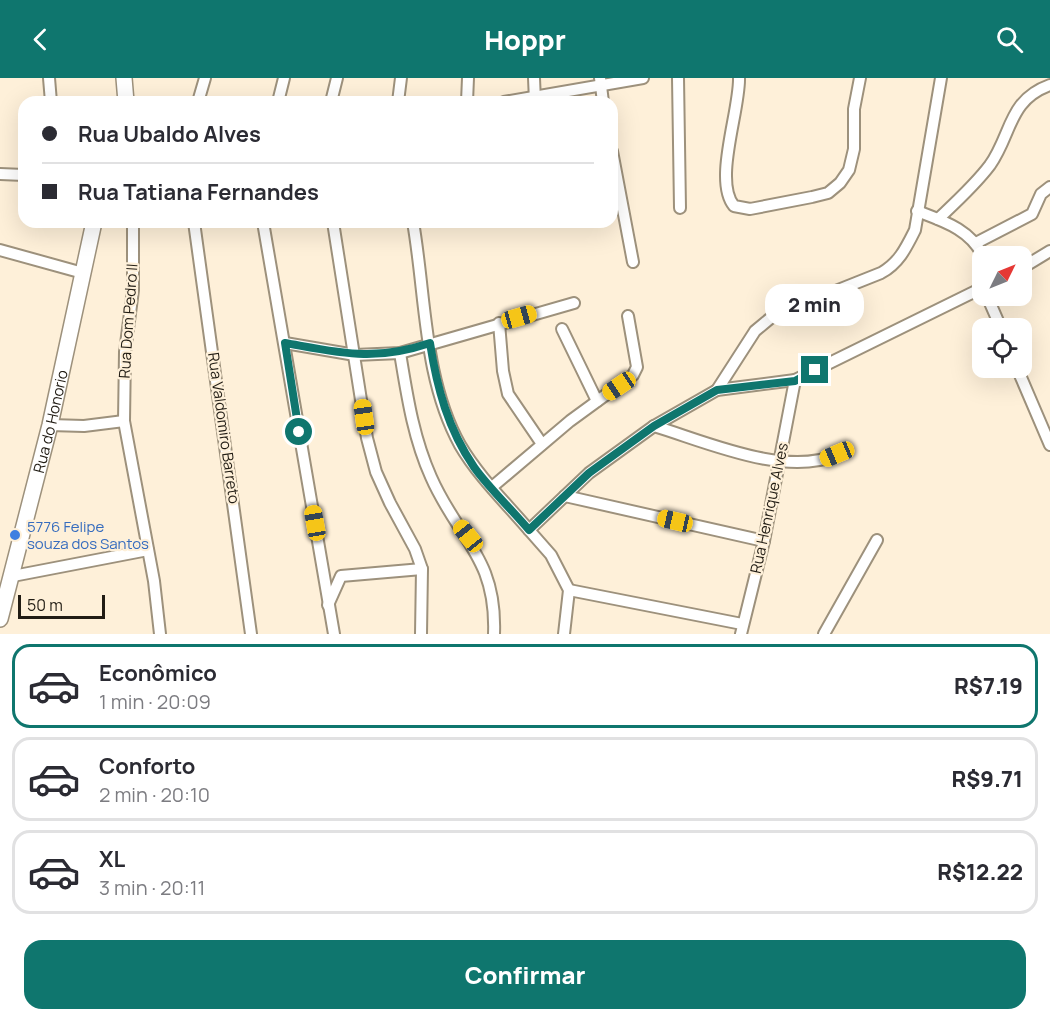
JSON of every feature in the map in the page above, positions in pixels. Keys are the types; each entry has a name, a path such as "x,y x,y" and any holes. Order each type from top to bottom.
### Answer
{"street":[{"path":"49,78 50,96"},
{"path":"124,78 126,96"},
{"path":"200,96 205,78"},
{"path":"280,96 284,78"},
{"path":"332,96 337,78"},
{"path":"398,96 400,78"},
{"path":"467,96 468,78"},
{"path":"534,78 534,96"},
{"path":"546,96 600,82 643,78"},
{"path":"678,78 680,208"},
{"path":"739,78 727,174 728,195 734,206 750,209 828,193 840,183 849,171 854,149 854,109 860,78"},
{"path":"717,390 755,331 773,316 894,266 904,253 915,230 941,78"},
{"path":"938,219 991,163 1018,107 1036,91 1050,85"},
{"path":"0,174 18,175"},
{"path":"618,183 633,262"},
{"path":"976,243 1032,214 1041,194 1050,187"},
{"path":"917,211 961,230 978,246"},
{"name":"Rua do Honorio","path":"0,619 13,576 50,425 93,228"},
{"name":"Rua Dom Pedro II","path":"133,228 133,290 125,352 124,421 148,550 160,634"},
{"name":"Rua Valdomiro Barreto","path":"195,228 251,634"},
{"path":"264,228 334,634"},
{"path":"334,228 367,438 376,472 415,549 422,569 421,634"},
{"path":"414,228 435,380 450,423 476,470 551,555 569,590 564,634"},
{"path":"0,250 83,273"},
{"path":"1032,262 1050,251"},
{"path":"529,530 589,473 654,426 717,390 795,381 972,293"},
{"path":"285,343 355,355 399,353 574,303"},
{"path":"492,487 542,444 629,378 637,367 628,316"},
{"path":"499,323 503,371 508,394 542,444"},
{"path":"562,328 597,401"},
{"path":"399,353 419,449 446,508 476,549 486,573 492,596 495,634"},
{"path":"1021,378 1050,445"},
{"name":"Rua Henrique Alves","path":"741,629 764,541 795,381"},
{"path":"50,425 84,426 124,421"},
{"path":"654,426 779,463 815,462 837,454"},
{"path":"564,496 764,541"},
{"path":"824,634 877,540"},
{"path":"13,576 148,550"},
{"path":"328,605 341,576 422,569"},
{"path":"569,590 741,629"}],"place":[{"name":"5776 Felipe souza dos Santos","path":"15,535"}],"route":[{"path":"299,432 285,343 370,356 399,353 430,343 435,380 445,412 459,444 476,470 529,530 589,473 654,426 717,390 795,381 815,370"}]}
